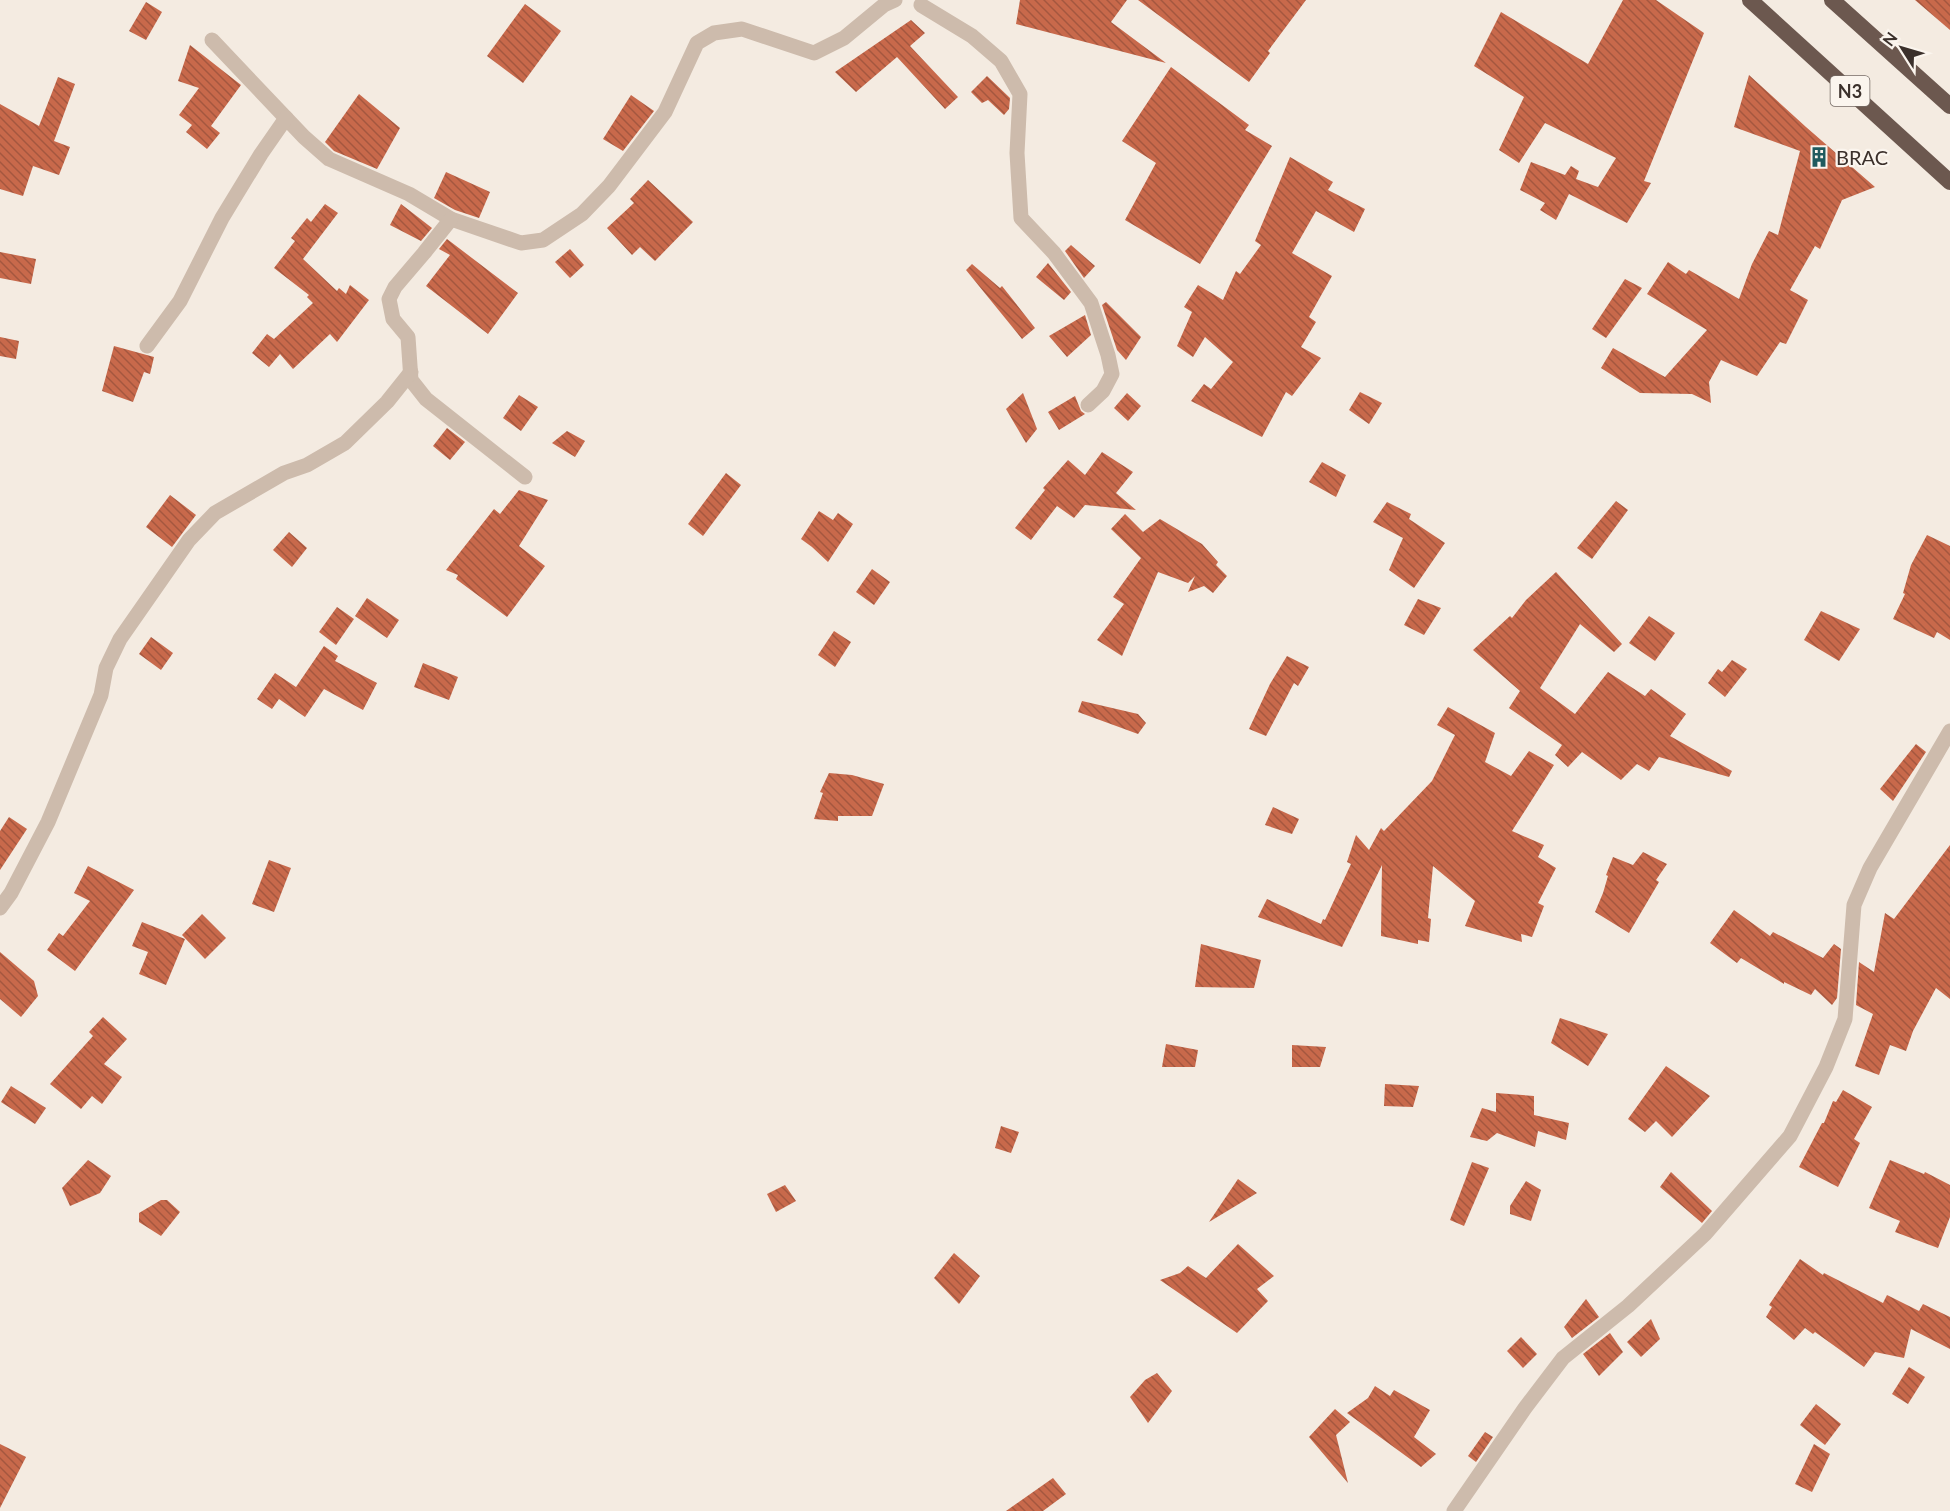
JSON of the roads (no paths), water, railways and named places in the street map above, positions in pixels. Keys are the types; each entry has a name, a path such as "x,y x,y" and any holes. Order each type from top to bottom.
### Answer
{"highway":[{"name":"N3","path":"1750,0 1950,182"},
{"path":"1832,0 1950,106"}],"street":[{"path":"212,40 328,159 409,194 451,219 521,243 543,240 582,214 609,186 664,112 697,43 714,33 742,29 814,53 844,38 884,5 895,0"},
{"path":"919,2 972,36 1001,61 1020,94 1017,153 1021,218 1054,253 1091,303 1108,355 1112,374 1103,391 1088,405"},
{"path":"147,345 180,301 222,218 286,118"},
{"path":"451,219 395,287 389,299 393,319 408,337 411,380 426,399 525,477"},
{"path":"0,908 11,893 48,822 101,695 106,668 120,639 189,540 215,513 284,473 307,465 345,442 387,402 411,372"},
{"path":"1454,1511 1525,1408 1563,1358 1628,1306 1706,1234 1790,1136 1826,1067 1845,1019 1854,905 1870,868 1950,731"}],"place":[{"name":"BRAC","path":"1819,157"}]}
